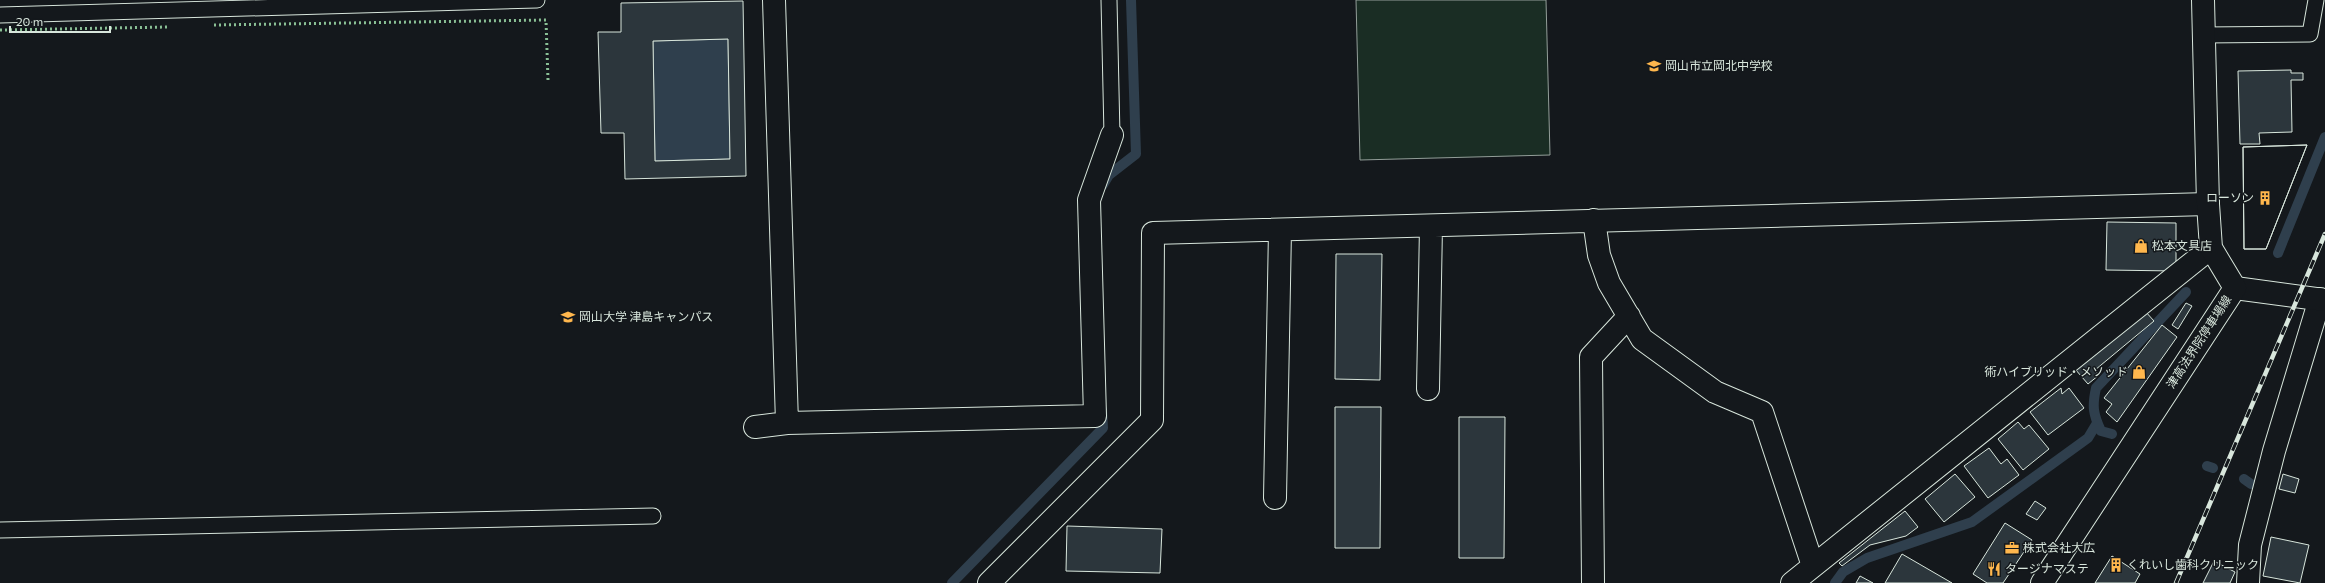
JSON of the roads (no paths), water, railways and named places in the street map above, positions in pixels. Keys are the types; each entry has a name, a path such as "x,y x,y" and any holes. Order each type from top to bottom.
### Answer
{"street":[{"path":"774,0 787,423"},
{"name":"津高法界院停車場線","path":"2042,583 2235,288 2211,248 2208,204 2203,0"},
{"path":"755,427 787,423 1095,416 1089,200 1112,135"},
{"path":"989,583 1152,420 1154,233 2208,204"},
{"path":"1594,220 1599,255 1606,276 1642,339 1715,392 1762,412 1813,566"},
{"path":"1428,389 1431,226"},
{"path":"1275,498 1280,230"},
{"path":"1792,583 2211,248"},
{"path":"2235,288 2322,300 2274,451 2250,545 2248,583"},
{"path":"1593,583 1591,357 1629,316"}],"lane":[{"path":"0,15 537,0"},
{"path":"1109,0 1112,135"},
{"path":"2204,35 2310,34 2316,0"},
{"path":"0,530 653,516"}],"water":[{"path":"728,39 730,159 655,161 653,41"}],"waterway":[{"path":"1103,185 1109,175 1136,154 1131,0"},
{"path":"2278,253 2325,137"},
{"path":"2112,434 2101,431 2096,420 2094,410 2096,388 2186,292"},
{"path":"952,583 1103,428 1102,410"},
{"path":"1835,583 1843,572 1867,558 1972,522 2088,438 2097,423"},
{"path":"2207,466 2213,468"},
{"path":"2244,479 2251,484"}],"railway":[{"path":"2176,583 2325,234"}],"place":[{"name":"岡山市立岡北中学校","path":"1654,66"},
{"name":"ローソン","path":"2265,198"},
{"name":"松本文具店","path":"2141,246"},
{"name":"岡山大学 津島キャンパス","path":"568,317"},
{"name":"術ハイブリッド・メソッド","path":"2139,372"},
{"name":"株式会社大広","path":"2012,548"},
{"name":"くれいし歯科クリニック","path":"2116,565"},
{"name":"タージナマステ","path":"1994,569"}]}
